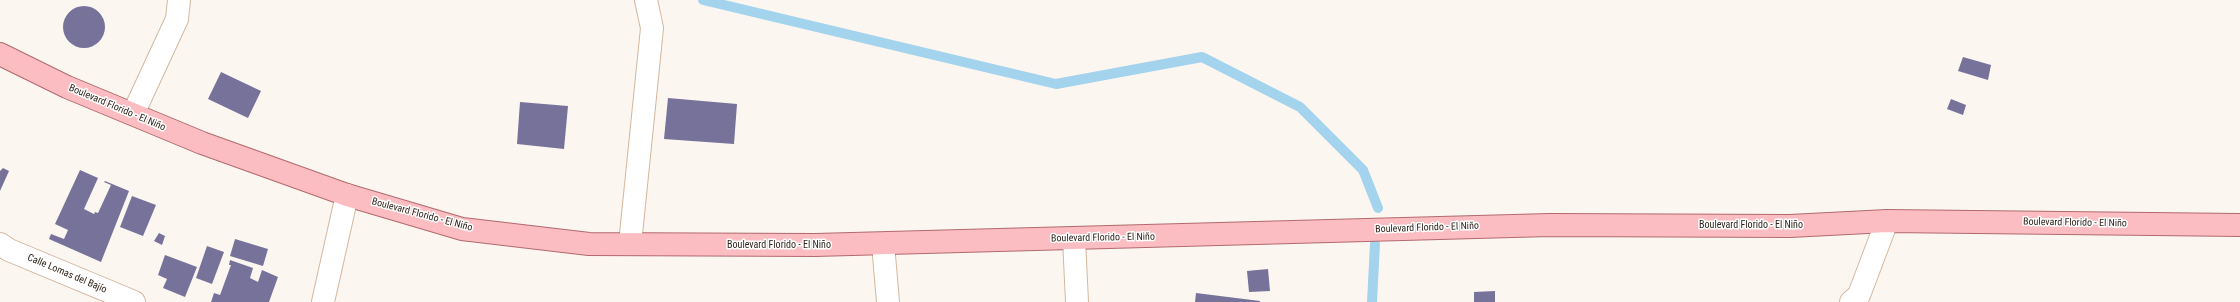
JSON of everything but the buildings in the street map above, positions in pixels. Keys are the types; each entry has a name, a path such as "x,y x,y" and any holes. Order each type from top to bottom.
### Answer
{"main road":[{"name":"Boulevard Florido - El Niño","path":"0,54 67,87 202,143 347,194 462,228 589,244 883,244 1550,225 1790,226 1887,221 2240,225"}],"street":[{"path":"133,114 177,19 179,0"},
{"path":"630,244 652,28 646,0"},
{"path":"323,302 347,194"},
{"path":"1858,300 1887,221"},
{"path":"1074,239 1077,302"},
{"name":"Calle Lomas del Bajío","path":"0,244 9,250 134,302"},
{"path":"883,244 888,302"}],"waterway":[{"path":"703,0 1056,84 1202,57 1300,107 1363,170 1378,208"},
{"path":"1372,302 1375,244"}]}
